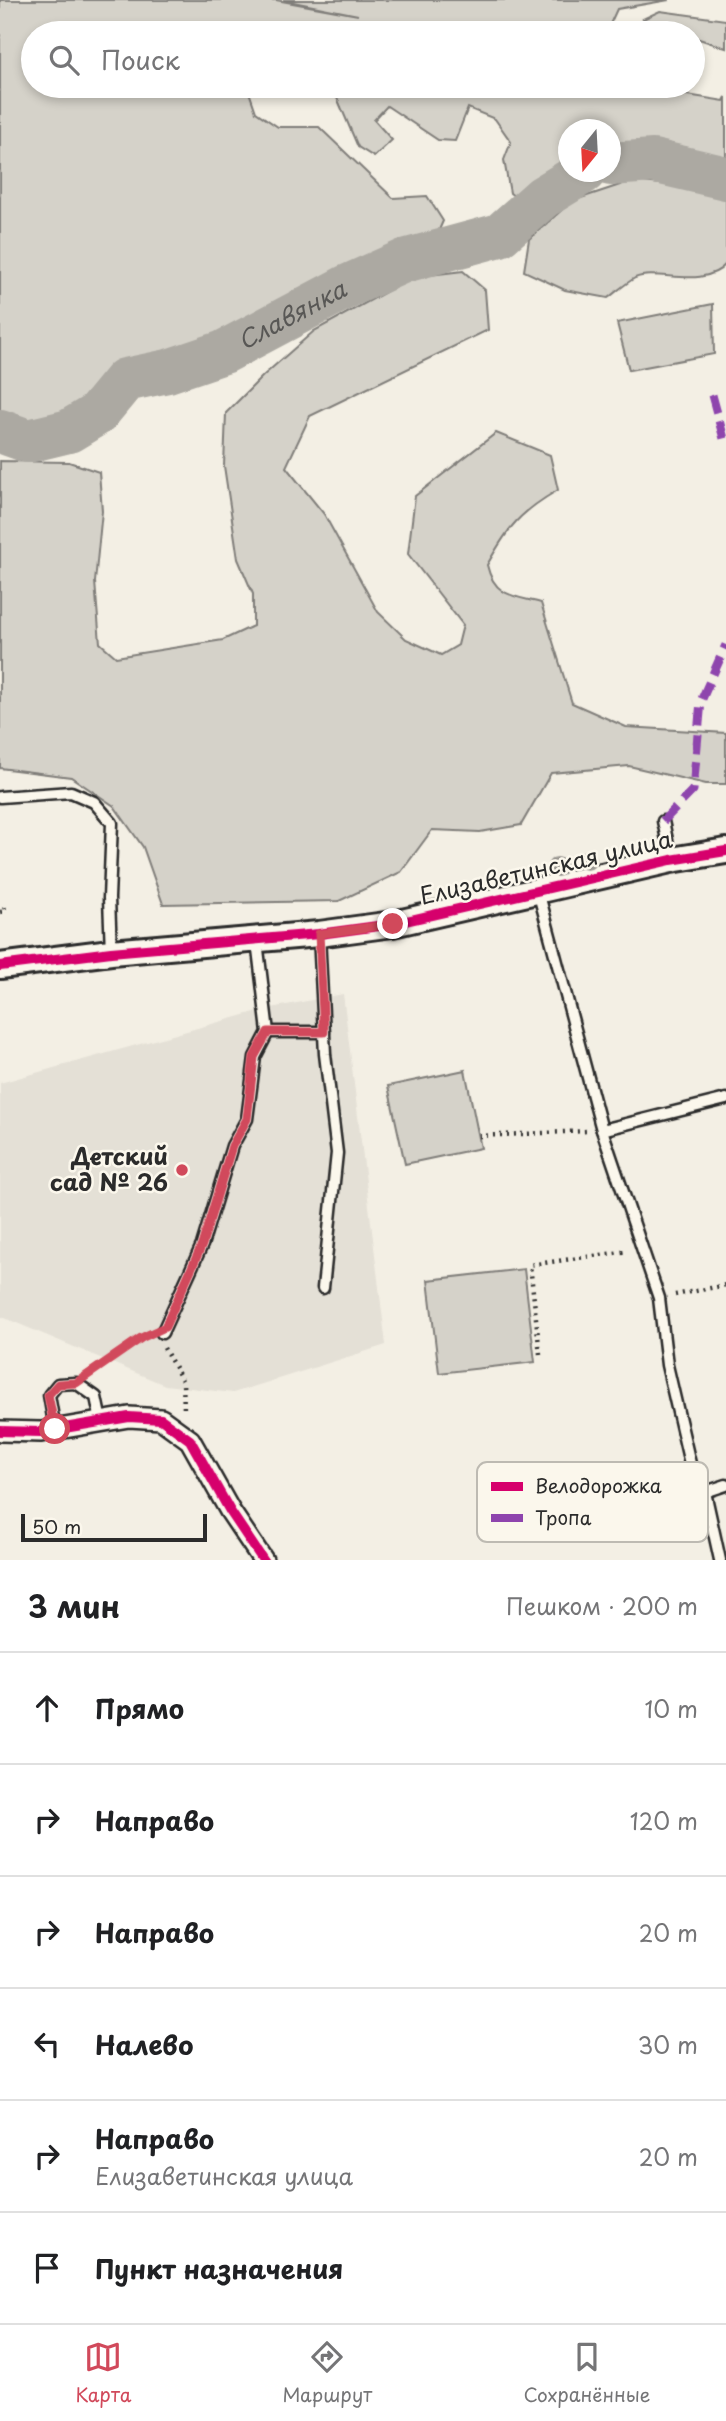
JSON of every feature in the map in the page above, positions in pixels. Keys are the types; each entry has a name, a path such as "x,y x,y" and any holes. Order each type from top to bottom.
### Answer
{"street":[{"name":"Елизаветинская улица","path":"0,966 111,952 319,934 393,924 671,860 726,851"},
{"path":"0,1431 55,1429 129,1417 168,1424 190,1440 230,1511 263,1560"}],"lane":[{"path":"0,797 71,792 94,802 112,823 109,898 111,952"},
{"path":"663,821 671,860"},
{"path":"537,891 602,1130 625,1205 659,1298 667,1365 690,1462"},
{"path":"319,934 324,1032 337,1153 323,1288"},
{"path":"164,1330 202,1245 232,1146 247,1119 254,1057 268,1032 257,940"},
{"path":"268,1032 324,1032"},
{"path":"602,1130 726,1099"},
{"path":"55,1429 48,1395 58,1384 76,1383 96,1397 101,1421"},
{"path":"708,1491 726,1485"},
{"path":"708,1506 720,1560"}],"path":[{"path":"0,912 5,911 4,905"},
{"path":"479,1136 602,1130"},
{"path":"540,1354 530,1265 643,1249"},
{"path":"659,1298 726,1285"},
{"path":"76,1383 141,1338 164,1330 164,1352 184,1387 185,1408 168,1424"}],"shaded area":[{"path":"0,0 276,0 358,15 283,0 669,0 617,9 612,21 21,21 21,98 251,98 256,112 278,127 319,127 393,198 427,196 443,221 435,239 219,337 124,368 68,417 20,428 0,421"},
{"path":"660,11 726,20 726,48 705,41 705,21 643,19"},
{"path":"726,97 726,165 649,150 621,153 621,119 558,119 558,177 519,200 510,193 504,160 511,142 495,119 468,108 455,141 438,140 387,106 374,120 392,140 374,157 358,147 337,98 705,98 724,101"},
{"path":"632,181 691,187 726,197 726,264 705,276 655,275 635,278 608,298 565,290 524,271 529,239 572,201"},
{"path":"463,271 485,290 488,330 310,416 286,467 324,514 378,612 406,639 441,655 458,645 463,625 408,554 415,496 496,433 550,455 558,490 524,514 502,540 487,565 494,583 506,593 541,603 572,703 626,727 726,733 726,784 706,784 629,766 551,773 521,825 480,832 432,830 401,872 339,901 163,904 143,847 114,806 71,777 0,768 0,461 69,462 99,472 102,511 95,582 100,643 116,657 223,640 253,626 253,594 238,559 224,466 226,413 314,331 413,277"},
{"path":"713,304 714,354 629,370 617,323"},
{"name":"Детский сад № 26","path":"343,994 386,1345 233,1393 165,1385 0,1316 0,1083 266,1009"},
{"path":"465,1070 481,1148 405,1164 388,1086"},
{"path":"524,1269 535,1362 439,1373 428,1280"}],"waterway":[{"name":"Славянка","path":"621,163 653,161 726,178"},
{"name":"Славянка","path":"0,431 28,441 69,431 97,414 125,380 168,371 224,352 348,286 404,261 500,235 543,197 568,182"}],"marked path":[{"path":"712,395 726,446"},
{"path":"663,821 693,790 701,701 726,645"}],"cycle path":[{"path":"0,966 111,952 319,934 393,924 671,860 726,851"},
{"path":"0,1431 41,1432 129,1417 161,1419 190,1440 230,1511 263,1560"}],"place":[{"name":"Детский сад № 26","path":"182,1170"}],"route":[{"path":"55,1429 48,1395 58,1384 76,1383 141,1338 165,1327 202,1245 232,1146 247,1119 254,1057 268,1032 324,1032 319,934 393,924"}]}
